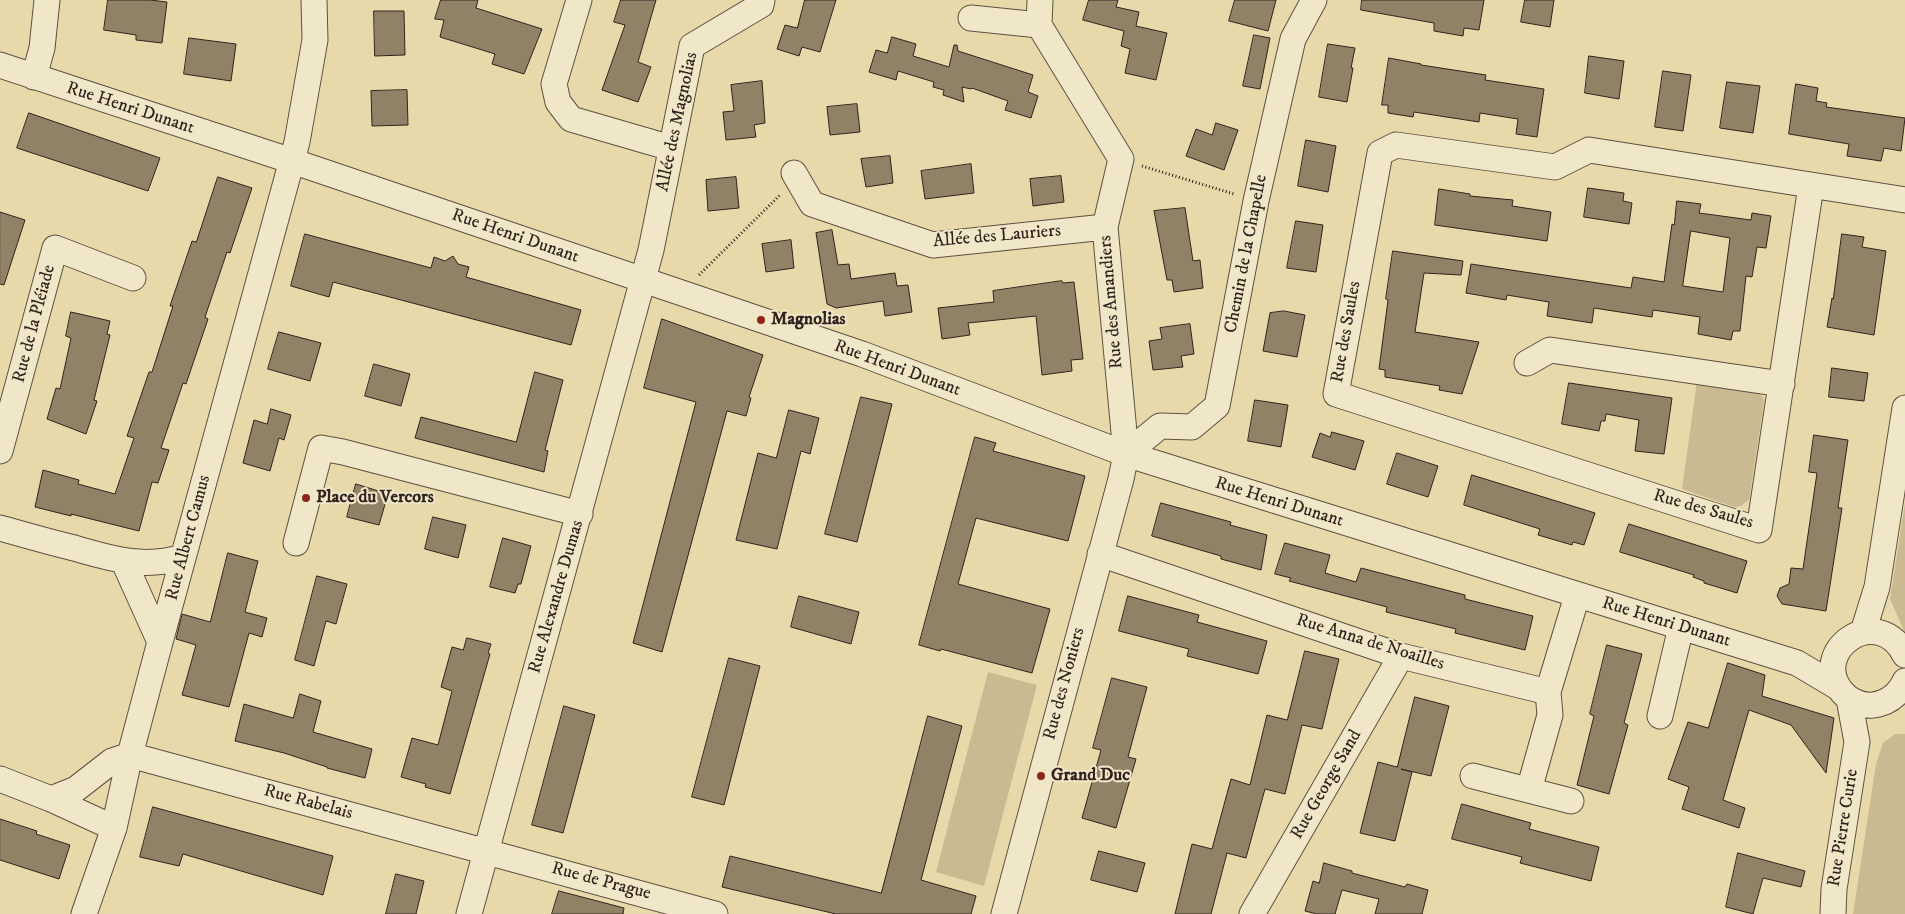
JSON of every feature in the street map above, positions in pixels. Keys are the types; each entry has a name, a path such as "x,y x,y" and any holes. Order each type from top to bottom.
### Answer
{"street":[{"path":"34,77 42,48 47,0"},
{"name":"Rue Albert Camus","path":"84,914 114,828 130,754 297,142 315,40 314,0"},
{"path":"579,0 554,84 558,102 571,119 671,148"},
{"name":"Allée des Magnolias","path":"643,280 652,250 692,46 761,5 762,0"},
{"path":"1040,0 1039,25 1120,160"},
{"name":"Chemin de la Chapelle","path":"1126,454 1160,426 1192,426 1217,406 1256,201 1293,39 1314,0"},
{"path":"971,18 1039,25"},
{"name":"Rue Henri Dunant","path":"0,65 292,161 862,354 1126,454 1797,663 1859,704 1881,704"},
{"name":"Rue des Saules","path":"1811,186 1759,530 1336,394 1380,153 1396,145 1555,167 1589,150 1905,200"},
{"name":"Rue des Amandiers","path":"1120,160 1105,227 1126,454"},
{"name":"Allée des Lauriers","path":"797,178 812,204 933,245 1105,227"},
{"name":"Rue de la Pléiade","path":"0,451 55,248 133,278"},
{"name":"Rue Alexandre Dumas","path":"469,914 643,280"},
{"path":"1527,363 1550,350 1782,384"},
{"path":"1863,632 1877,587 1905,408"},
{"path":"296,543 321,448 343,452 580,514"},
{"name":"Rue des Noniers","path":"1004,914 1121,479 1126,454"},
{"path":"0,528 124,562 153,564 183,557"},
{"name":"Rue Anna de Noailles","path":"1100,554 1401,656 1548,692"},
{"path":"124,562 160,642"},
{"path":"1877,587 1888,635"},
{"path":"1529,790 1550,715 1548,692 1577,596"},
{"path":"1660,716 1681,627"},
{"path":"1834,658 1845,641 1863,632 1876,632 1888,635 1898,643 1905,655"},
{"name":"Rue George Sand","path":"1252,914 1401,656"},
{"name":"Rue Henri Dunant","path":"1797,663 1834,658"},
{"name":"Rue Pierre Curie","path":"1834,658 1835,679 1844,693 1857,742"},
{"path":"1881,704 1901,690 1905,681"},
{"name":"Rue Pierre Curie","path":"1832,914 1834,889 1857,742 1881,704"},
{"path":"52,799 76,789 112,762 130,754"},
{"name":"Rue Rabelais","path":"130,754 486,851"},
{"path":"1473,776 1571,801"},
{"path":"0,779 52,799 114,828"},
{"name":"Rue de Prague","path":"486,851 661,907 715,914"}],"path":[{"path":"1120,160 1256,201"},
{"path":"682,293 797,178"}],"shaded area":[{"path":"1697,381 1756,391 1763,397 1764,402 1749,500 1741,506 1734,507 1682,489"},
{"path":"1905,503 1905,633 1890,599"},
{"path":"988,672 1037,685 984,886 936,872"},
{"path":"1895,734 1905,734 1905,914 1853,914 1876,764 1883,743"}],"building":[{"path":"108,0 167,2 162,43 136,40 136,35 104,30"},
{"path":"441,0 478,0 476,8 542,29 524,74 492,64 495,54 440,37 444,20 435,19"},
{"path":"621,0 656,0 638,62 651,67 638,102 602,90 625,25 614,22"},
{"path":"805,0 836,0 820,52 802,47 799,56 777,49 785,25 797,28"},
{"path":"1089,0 1118,0 1116,7 1139,12 1136,26 1167,33 1156,80 1125,73 1130,49 1121,46 1124,31 1083,20"},
{"path":"1235,0 1276,0 1268,31 1229,21"},
{"path":"1362,0 1484,0 1479,30 1464,28 1463,36 1434,31 1434,23 1361,10"},
{"path":"1525,0 1554,0 1550,27 1521,22"},
{"path":"374,11 404,11 405,55 375,56"},
{"path":"1254,35 1270,38 1260,89 1243,86"},
{"path":"892,37 916,44 913,56 949,67 954,45 957,45 958,51 1033,75 1028,92 1038,96 1031,118 1005,110 1008,101 972,88 962,87 964,102 943,95 944,90 933,87 934,82 898,71 896,80 869,72 876,50 887,53"},
{"path":"189,38 236,44 231,81 184,74"},
{"path":"1328,44 1355,48 1347,102 1319,97"},
{"path":"1589,56 1624,61 1619,99 1585,93"},
{"path":"1389,58 1486,75 1485,80 1544,89 1537,137 1516,134 1518,119 1480,113 1479,122 1414,112 1413,117 1388,113 1388,105 1382,105"},
{"path":"1663,71 1691,75 1683,131 1655,127"},
{"path":"762,81 765,123 754,125 756,137 726,140 723,112 734,111 731,85"},
{"path":"1727,82 1760,86 1753,133 1720,128"},
{"path":"1796,84 1818,88 1816,101 1827,103 1826,107 1905,118 1901,151 1884,148 1881,161 1847,156 1849,144 1789,134"},
{"path":"407,90 408,125 372,126 371,91"},
{"path":"857,104 860,132 830,135 827,107"},
{"path":"29,113 160,158 148,191 17,148"},
{"path":"1216,123 1238,130 1224,170 1186,156 1196,129 1212,135"},
{"path":"1306,140 1336,146 1328,192 1298,186"},
{"path":"890,156 893,183 866,187 861,159"},
{"path":"971,164 974,193 925,199 921,171"},
{"path":"1061,176 1064,202 1033,206 1030,179"},
{"path":"218,177 252,188 230,253 227,252 205,317 208,319 186,384 183,383 161,448 169,450 158,483 152,482 139,531 35,507 43,470 79,480 78,484 115,494 134,438 127,436 149,372 152,372 173,306 170,306 192,241 196,242"},
{"path":"736,177 739,208 708,211 706,180"},
{"path":"1588,188 1624,193 1623,201 1632,203 1629,224 1584,217"},
{"path":"1439,189 1470,194 1470,196 1513,200 1512,206 1551,212 1547,241 1435,225"},
{"path":"1677,201 1701,204 1699,213 1751,220 1752,213 1771,216 1766,248 1757,247 1752,277 1746,276 1740,331 1733,331 1731,340 1698,334 1700,317 1653,310 1652,317 1594,308 1592,323 1547,316 1549,302 1507,295 1506,300 1466,293 1471,264 1631,288 1633,277 1664,282 1672,224 1674,225","holes":["1691,231 1730,238 1723,292 1683,286"]},
{"path":"1185,208 1193,261 1200,260 1203,288 1174,292 1172,280 1167,280 1154,211"},
{"path":"0,212 25,220 4,285 0,284"},
{"path":"1296,221 1323,225 1316,272 1287,268"},
{"path":"832,230 838,265 849,264 851,279 895,273 897,286 908,285 912,312 885,316 883,301 836,308 827,304 816,233"},
{"path":"305,234 431,268 434,257 445,261 453,256 458,264 469,267 466,277 581,310 571,345 333,282 329,297 291,286"},
{"path":"1842,234 1864,237 1862,247 1886,251 1874,335 1827,327"},
{"path":"791,240 794,268 766,272 762,244"},
{"path":"1393,251 1463,261 1461,275 1424,273 1415,332 1479,342 1462,394 1439,390 1440,386 1385,377 1385,370 1379,369"},
{"path":"1062,281 1063,283 1074,282 1083,359 1071,360 1072,371 1042,375 1036,316 968,323 970,335 942,339 938,308 994,302 993,291"},
{"path":"1284,311 1305,315 1297,357 1263,351 1270,313"},
{"path":"71,312 110,321 107,334 110,335 94,400 97,401 86,434 47,419 56,388 60,389 71,338 66,336"},
{"path":"662,319 763,355 749,397 751,398 746,416 727,411 662,652 633,643 696,402 644,388"},
{"path":"1190,324 1194,354 1181,356 1183,367 1153,370 1149,341 1162,339 1160,328"},
{"path":"279,332 321,343 310,381 268,369"},
{"path":"374,364 410,374 401,406 365,396"},
{"path":"1832,368 1868,373 1864,401 1829,397"},
{"path":"535,372 563,380 545,450 548,451 544,472 415,438 421,417 516,442"},
{"path":"1569,383 1672,398 1664,454 1635,451 1639,420 1606,414 1605,421 1601,421 1599,431 1562,424"},
{"path":"861,397 892,404 857,542 825,534"},
{"path":"1255,400 1288,405 1281,447 1248,441"},
{"path":"271,409 291,415 284,440 279,438 270,471 243,463 254,420 267,424"},
{"path":"789,410 819,418 810,454 801,451 777,549 736,540 758,453 776,458"},
{"path":"1332,432 1364,441 1355,470 1312,457 1320,433 1330,437"},
{"path":"1814,435 1848,440 1838,508 1842,508 1826,611 1782,604 1777,596 1780,588 1789,584 1791,568 1803,569 1817,473 1809,472"},
{"path":"975,437 996,443 993,451 1085,476 1068,541 976,518 958,584 1050,609 1032,673 919,645"},
{"path":"1397,453 1438,466 1428,497 1387,484"},
{"path":"1472,475 1595,513 1584,545 1573,542 1572,545 1538,535 1540,529 1464,505"},
{"path":"356,484 388,494 379,525 347,517"},
{"path":"1161,503 1231,522 1230,525 1267,535 1261,570 1152,536"},
{"path":"433,517 466,525 458,558 425,549"},
{"path":"1629,524 1747,561 1737,593 1704,583 1704,581 1693,577 1694,575 1620,552"},
{"path":"503,538 531,546 521,584 518,584 515,593 490,587"},
{"path":"1285,543 1330,555 1325,573 1356,582 1361,568 1465,595 1465,599 1533,616 1525,650 1455,633 1456,629 1386,612 1387,607 1289,581 1291,578 1275,574"},
{"path":"228,553 258,561 245,612 267,618 262,637 249,633 229,707 182,695 196,645 176,639 182,614 210,622"},
{"path":"317,576 347,584 336,624 326,621 314,666 295,660"},
{"path":"799,596 859,612 851,644 791,627"},
{"path":"1128,596 1199,615 1197,622 1267,641 1258,674 1187,656 1189,649 1119,631"},
{"path":"467,638 491,644 488,653 490,654 450,794 425,787 426,784 401,777 412,738 438,745 452,691 441,687 452,647 463,650"},
{"path":"1607,645 1642,654 1624,723 1628,725 1609,794 1577,785 1594,716 1590,714"},
{"path":"1305,651 1339,659 1322,729 1302,725 1285,794 1265,789 1246,858 1227,853 1211,914 1175,914 1192,844 1212,849 1231,779 1250,785 1267,715 1287,720"},
{"path":"729,658 760,666 724,805 692,797"},
{"path":"1728,663 1765,675 1762,696 1834,718 1826,773 1791,725 1749,710 1723,800 1745,808 1739,828 1682,809 1689,787 1668,779 1688,722 1708,728"},
{"path":"1112,678 1147,687 1128,757 1136,759 1116,828 1082,818 1101,750 1093,748"},
{"path":"300,694 321,701 313,732 372,749 365,778 327,768 284,753 235,741 244,704 293,718"},
{"path":"1415,697 1449,706 1431,776 1401,769 1412,772 1395,841 1360,833 1378,762 1397,767"},
{"path":"564,706 595,715 563,833 532,825"},
{"path":"928,716 962,726 921,880 976,896 971,914 836,914 722,887 730,856 881,893"},
{"path":"1462,804 1531,823 1529,829 1599,847 1591,881 1520,863 1522,857 1452,839"},
{"path":"153,807 333,856 323,895 183,854 179,866 140,857"},
{"path":"0,819 37,831 36,834 70,845 59,879 0,860"},
{"path":"1099,851 1145,863 1137,892 1091,880"},
{"path":"1738,853 1805,871 1801,887 1763,878 1753,914 1726,907"},
{"path":"1324,863 1352,871 1352,873 1405,887 1407,884 1428,890 1422,914 1375,914 1379,899 1342,890 1335,914 1317,914 1305,911 1313,881 1319,883"},
{"path":"396,874 424,881 416,914 386,914"},
{"path":"559,891 624,908 623,914 552,914"}],"place":[{"name":"Magnolias","path":"761,320"},
{"name":"Place du Vercors","path":"306,498"},
{"name":"Grand Duc","path":"1041,776"}]}
